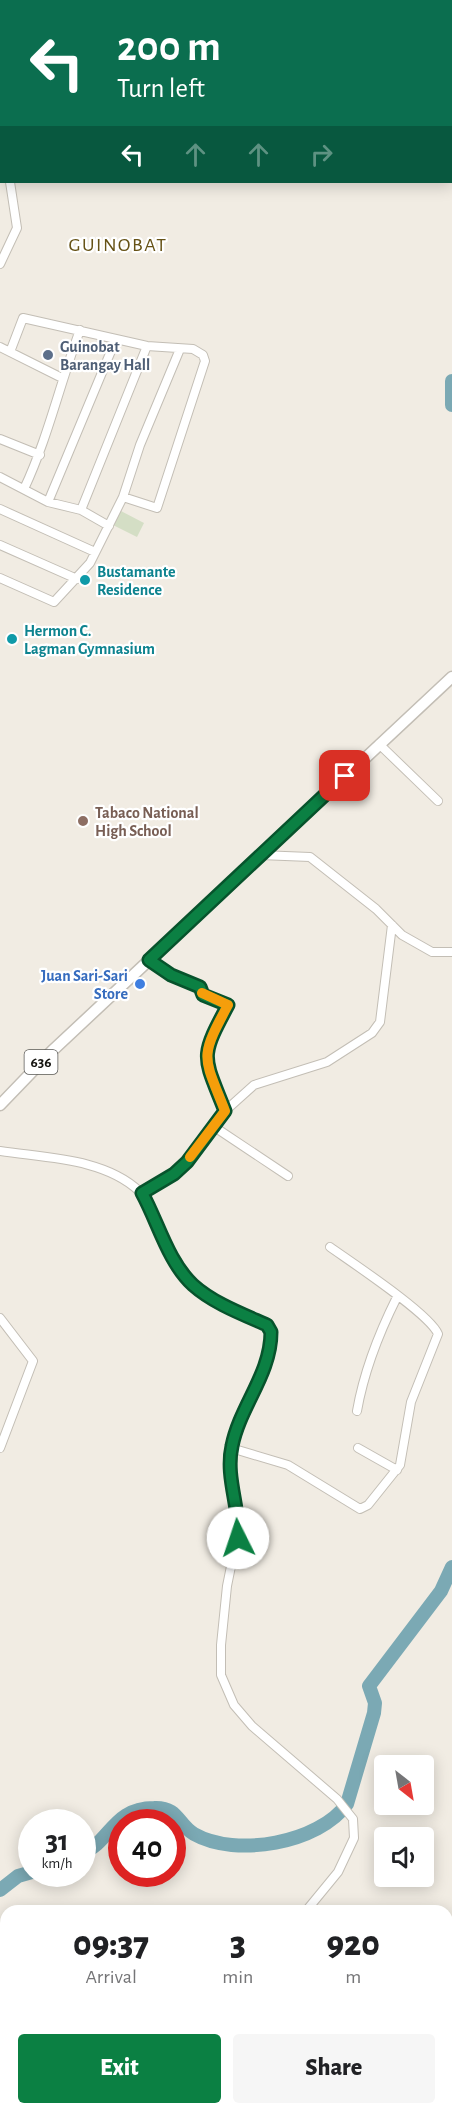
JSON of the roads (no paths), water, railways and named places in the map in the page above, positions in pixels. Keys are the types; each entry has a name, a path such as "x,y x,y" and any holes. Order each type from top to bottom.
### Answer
{"main road":[{"name":"636","path":"0,1106 88,1017 452,677"}],"street":[{"path":"0,264 16,228 10,183"},
{"path":"10,352 23,318 147,346 200,351 205,361 157,508 123,497"},
{"path":"24,489 40,454 62,378 80,330"},
{"path":"48,502 116,339"},
{"path":"81,510 147,346"},
{"path":"0,347 62,378"},
{"path":"0,578 54,602 77,579 95,552 123,497 140,445 180,349"},
{"path":"0,439 40,454"},
{"path":"0,477 48,502 81,510 109,526"},
{"path":"0,509 95,552"},
{"path":"0,545 77,579"},
{"path":"379,744 438,801"},
{"path":"261,855 310,857 376,909 402,935 432,952 452,952"},
{"path":"142,1193 174,1174 225,1111 254,1085 322,1064 372,1033 380,1022 392,925"},
{"path":"149,960 171,975 200,987 203,995 228,1005 208,1043 206,1058 225,1111"},
{"path":"213,1126 288,1176"},
{"path":"0,1151 106,1170 142,1193 176,1262 193,1285 220,1302 267,1325 271,1332 262,1379 235,1432 231,1448 229,1465 239,1527 227,1586 221,1645 221,1675 234,1705 252,1726 337,1799 353,1819 354,1838 338,1872 311,1905"},
{"path":"231,1448 288,1465 360,1509 368,1505 397,1470 403,1457 411,1402 438,1334 430,1323 330,1247"},
{"path":"357,1411 362,1386 385,1321 397,1297"},
{"path":"0,1318 33,1361 0,1448"},
{"path":"358,1448 397,1470"}],"waterway":[{"path":"452,381 452,405"},
{"path":"96,1844 121,1819 140,1809 168,1810 194,1834 211,1841 232,1845 276,1843 317,1829 334,1817 347,1804 374,1713 375,1703 369,1686 441,1591 452,1567"},
{"path":"0,1890 18,1876"}],"place":[{"name":"Guinobat Barangay Hall","path":"48,355"},
{"name":"Bustamante Residence","path":"85,580"},
{"name":"Hermon C. Lagman Gymnasium","path":"12,639"},
{"name":"Tabaco National High School","path":"83,821"},
{"name":"Juan Sari-Sari Store","path":"140,984"}],"district":[{"name":"GUINOBAT","path":"118,244"}]}
